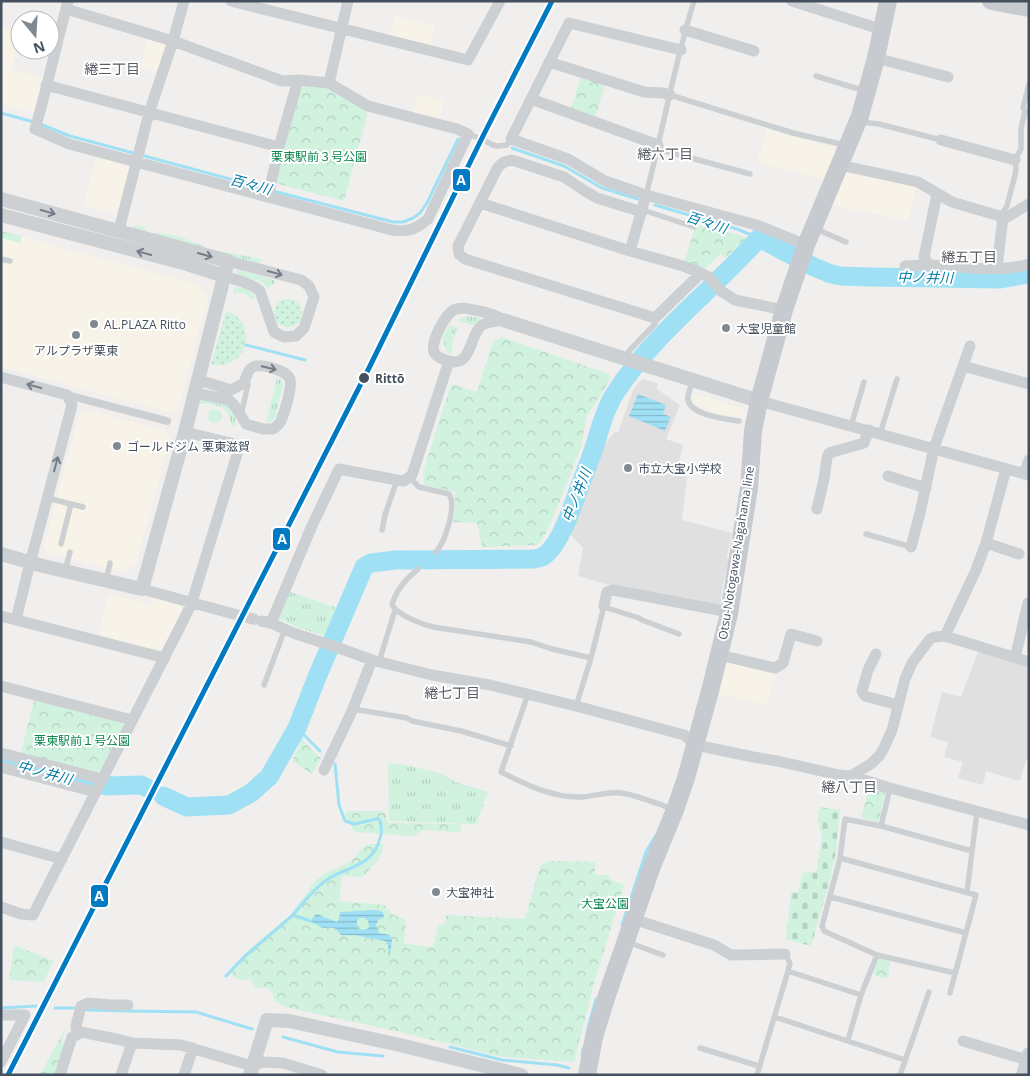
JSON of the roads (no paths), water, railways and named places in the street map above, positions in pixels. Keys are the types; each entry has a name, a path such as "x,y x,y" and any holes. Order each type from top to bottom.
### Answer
{"main road":[{"name":"Otsu-Notogawa-Nagahama line","path":"587,1075 594,1037 625,941 652,866 675,810 696,745 729,612 749,488 753,431 759,401 784,310 814,224 858,121 876,58 888,1"},
{"path":"991,1 1029,8"}],"street":[{"path":"118,230 149,113 174,41 184,1"},
{"path":"231,1 468,60 500,1"},
{"path":"329,83 348,1"},
{"path":"792,1 882,30"},
{"path":"67,5 174,41 282,80 329,83 368,106 457,129 468,134 428,219 414,229 392,230 138,157 69,144 35,129 67,5"},
{"path":"681,50 569,23 511,139 568,159 605,181 646,195 760,226 802,256"},
{"path":"685,30 754,51"},
{"path":"876,58 948,77"},
{"path":"549,62 644,92 670,95"},
{"path":"268,193 298,80"},
{"path":"46,85 280,147"},
{"path":"530,99 658,147"},
{"path":"941,140 1015,160"},
{"path":"643,211 597,198 564,177 512,160 504,162 498,167 458,246 459,254 465,259 656,318 705,276"},
{"path":"840,165 918,182 952,202 1003,219 1029,204"},
{"path":"929,266 924,257 937,194"},
{"path":"630,251 643,211 646,195"},
{"path":"1,199 301,280 309,286 314,297 304,328 296,336 284,337 274,332 260,292 257,288 244,282 187,264 1,215"},
{"path":"480,203 683,266 705,276 735,300 784,310"},
{"path":"997,268 1003,219"},
{"path":"142,589 185,432 228,261"},
{"path":"905,266 1015,268 1029,264"},
{"path":"503,320 482,324 476,330 471,347 462,360 456,362 435,354 436,336 445,319 456,309 464,308 498,316 503,320 628,356 648,366 759,401 1006,469 1026,474 1029,460"},
{"path":"911,547 934,448 970,346"},
{"path":"449,360 412,475 404,481 339,469 266,622 376,661 432,675 490,685 576,706 684,735 696,745 753,758 851,776 1029,826"},
{"path":"263,366 281,371 289,377 291,384 280,424 273,430 246,424 229,400 197,386 231,390 244,384 249,371 253,367 263,366"},
{"path":"963,366 1029,384"},
{"path":"1,377 167,421"},
{"path":"16,620 72,405 67,395"},
{"path":"817,508 824,479 826,458 829,453 864,444 869,430"},
{"path":"1,908 21,914 33,915 192,602 238,452 235,444 185,432"},
{"path":"945,636 976,570 986,543 1006,469"},
{"path":"888,476 926,488"},
{"path":"986,543 1019,554"},
{"path":"1,554 230,613"},
{"path":"604,606 607,592 613,590 729,612"},
{"path":"1015,658 1028,603"},
{"path":"1,616 165,658"},
{"path":"719,655 775,668 783,663 791,634 817,641"},
{"path":"851,776 879,756 892,730 905,679 912,663 930,639 945,636 1029,662"},
{"path":"876,654 868,670 862,692 865,696 898,705"},
{"path":"324,770 376,661"},
{"path":"1,686 132,720"},
{"path":"1,753 102,779"},
{"path":"1,767 96,792"},
{"path":"1,842 62,859"},
{"path":"634,919 714,945 731,955 785,954"},
{"path":"77,1035 76,1026 81,1009 88,1003 128,1005"},
{"path":"1,1015 26,1014 1,1062"},
{"path":"251,1071 267,1020 282,1020 400,1045 522,1075"},
{"path":"60,1075 72,1037 81,1032 132,1043 193,1048 251,1071"},
{"path":"963,1041 1028,1057 1023,1075"},
{"path":"122,1075 132,1043"},
{"path":"184,1075 193,1048"},
{"path":"251,1071 262,1062 283,1063 322,1075"}],"lane":[{"path":"646,195 685,30 694,1"},
{"path":"816,76 867,92"},
{"path":"1003,219 1003,212 1007,206 1015,175 1015,160 1021,149 1021,128 1025,111 1023,108 1029,84"},
{"path":"670,95 784,130 847,145"},
{"path":"858,121 879,124 941,140"},
{"path":"468,134 497,146 507,145 511,139"},
{"path":"658,147 750,174"},
{"path":"643,211 694,227"},
{"path":"814,224 823,232 846,242"},
{"path":"1,259 10,261"},
{"path":"628,356 655,324 656,318"},
{"path":"241,415 248,384 247,376"},
{"path":"880,434 897,379"},
{"path":"693,380 687,398 694,409 708,415 738,421"},
{"path":"851,426 864,382"},
{"path":"409,478 419,487 449,494 452,498 448,528 436,552"},
{"path":"382,530 397,480"},
{"path":"47,498 83,507"},
{"path":"60,544 71,504"},
{"path":"866,534 911,547"},
{"path":"65,571 70,552"},
{"path":"106,580 110,562"},
{"path":"418,569 410,575 402,586 392,605 395,610 424,625 531,642 591,658"},
{"path":"576,706 591,658 604,606 679,634"},
{"path":"376,661 395,610"},
{"path":"264,685 285,630"},
{"path":"528,694 501,772 536,789 553,794 582,797 620,792 675,810"},
{"path":"353,709 407,718 412,721 461,731 510,746"},
{"path":"881,826 890,788"},
{"path":"967,892 977,812"},
{"path":"955,973 877,955 824,931 822,926 840,858 845,819 881,826 972,851"},
{"path":"840,858 976,895 950,993"},
{"path":"831,897 966,933"},
{"path":"625,941 663,955"},
{"path":"756,1075 790,963 785,954"},
{"path":"848,1040 861,995 877,955"},
{"path":"788,971 861,995"},
{"path":"900,1075 929,992"},
{"path":"775,1017 905,1060"},
{"path":"700,1048 759,1066"}],"water":[{"path":"638,394 666,405 663,414 671,417 665,431 629,416"},
{"path":"376,910 383,912 384,917 378,920 376,925 379,933 390,935 392,941 389,959 388,945 385,941 354,935 341,935 335,928 322,928 310,921 316,914 337,922 340,912","holes":["359,918 365,918 368,921 369,927 359,930 357,921"]}],"waterway":[{"name":"百々川","path":"1,113 34,122"},
{"name":"百々川","path":"40,124 70,136 267,189"},
{"name":"百々川","path":"273,191 393,222 403,222 420,213 427,203 458,139"},
{"name":"百々川","path":"512,148 564,166 602,188 638,199"},
{"name":"百々川","path":"655,205 737,229 759,238"},
{"name":"中ノ井川","path":"163,796 187,807 229,805 251,793 269,777 297,728 364,567 371,563 396,560 534,559 548,553 554,546 568,518 605,414 614,395 629,373 664,333 759,238 814,267 841,276 1000,279 1029,273"},
{"path":"246,345 305,360"},
{"path":"297,728 320,751"},
{"name":"中ノ井川","path":"1,760 90,783"},
{"path":"293,915 309,896 328,879 366,860 377,847 381,836 379,819 354,824 345,821 339,805 335,764"},
{"name":"中ノ井川","path":"106,786 141,785 147,788"},
{"path":"622,925 646,852 656,835"},
{"path":"226,976 243,958 293,915 310,921"},
{"path":"587,1032 596,999"},
{"path":"1,1008 36,1006"},
{"path":"55,1008 196,1012 252,1029"},
{"path":"283,1037 338,1052 383,1056"},
{"path":"450,1047 502,1060 557,1065 569,1068"},
{"path":"582,1055 583,1048"}],"tunnel":[{"path":"230,613 261,621"}],"place":[{"name":"AL.PLAZA Ritto","path":"94,324"},
{"name":"大宝児童館","path":"726,328"},
{"name":"アルプラザ栗東","path":"76,335"},
{"name":"Rittō","path":"364,378"},
{"name":"ゴールドジム 栗東滋賀","path":"117,446"},
{"name":"市立大宝小学校","path":"628,468"},
{"name":"大宝神社","path":"436,892"}],"district":[{"name":"綣三丁目","path":"112,68"},
{"name":"綣六丁目","path":"665,153"},
{"name":"綣五丁目","path":"969,256"},
{"name":"綣七丁目","path":"452,692"},
{"name":"綣八丁目","path":"849,786"}],"park label":[{"name":"栗東駅前３号公園","path":"319,156"},
{"name":"栗東駅前１号公園","path":"82,740"},
{"name":"大宝公園","path":"605,903"}]}
